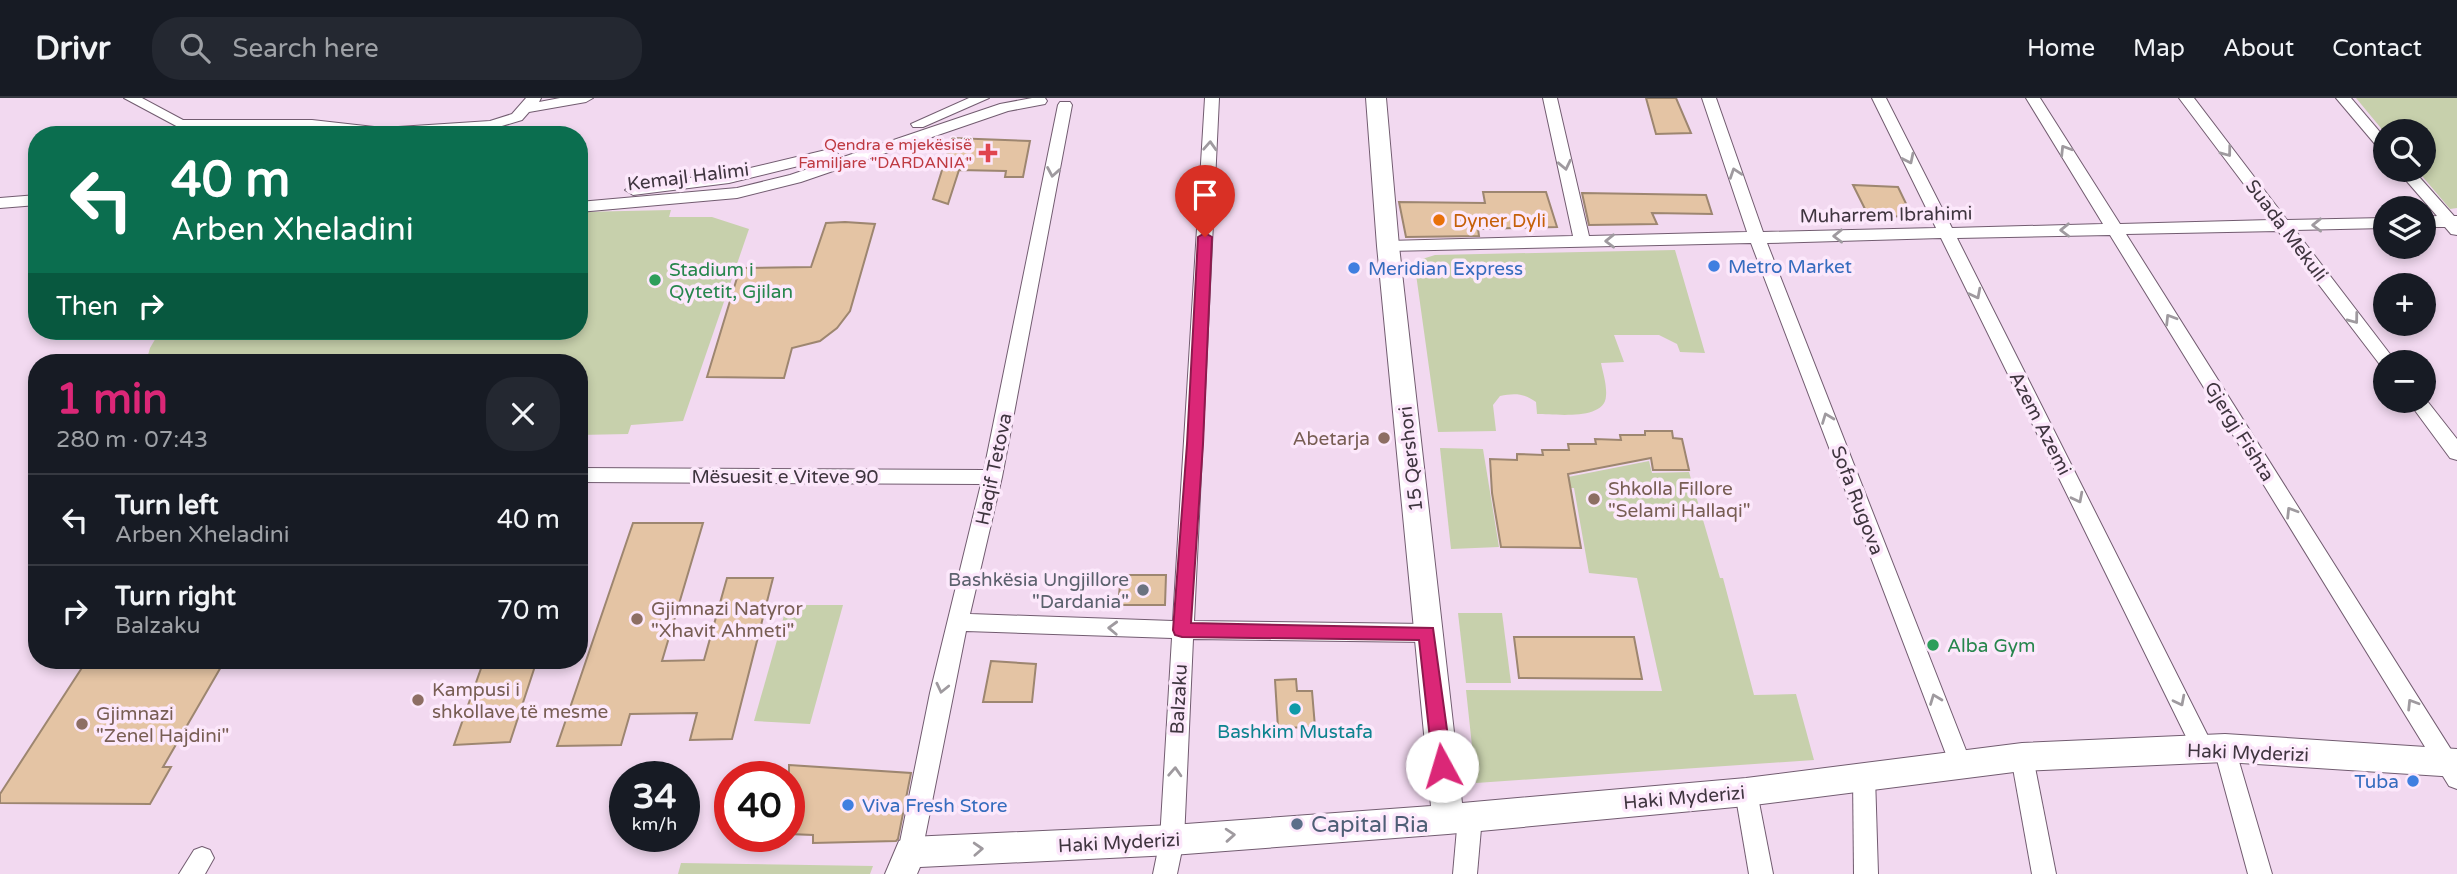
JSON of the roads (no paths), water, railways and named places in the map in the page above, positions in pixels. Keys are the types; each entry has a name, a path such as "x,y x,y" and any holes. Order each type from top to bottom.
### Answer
{"street":[{"path":"131,98 180,124 329,126"},
{"path":"497,126 517,117 529,101 586,98"},
{"path":"588,193 729,178 812,160 920,124 982,98"},
{"path":"1065,105 1084,98"},
{"name":"Balzaku","path":"1165,874 1172,840 1212,98"},
{"name":"15 Qershori","path":"1376,98 1427,633 1459,818"},
{"path":"1550,98 1582,242"},
{"name":"Sofa Rugova","path":"1709,98 1757,237 1960,763"},
{"name":"Azem Azemi","path":"1878,98 2214,748 2260,874"},
{"name":"Gjergj Fishta","path":"2033,98 2454,768"},
{"name":"Suada Mekuli","path":"2186,98 2378,350"},
{"path":"2343,98 2373,133"},
{"name":"Kemajl Halimi","path":"588,206 737,193 795,179 1005,107 1037,99 1065,105"},
{"name":"Haqif Tetova","path":"906,863 941,693 992,477 1065,105"},
{"path":"2416,182 2455,224"},
{"path":"0,203 28,201"},
{"name":"Muharrem Ibrahimi","path":"1388,246 2373,223"},
{"path":"2436,223 2455,224"},
{"path":"2426,413 2457,453"},
{"name":"Mësuesit e Viteve 90","path":"588,475 992,477"},
{"path":"959,622 1182,630 1427,633"},
{"name":"Haki Myderizi","path":"906,863 1746,792 2022,757 2214,748 2454,768"},
{"path":"2022,757 2044,874"},
{"path":"1864,776 1866,874"},
{"path":"1746,792 1761,874"},
{"path":"1459,818 1465,874"}],"place":[{"name":"Qendra e mjekësisë Familjare \"DARDANIA\"","path":"988,153"},
{"name":"Dyner Dyli","path":"1439,220"},
{"name":"Metro Market","path":"1714,266"},
{"name":"Meridian Express","path":"1354,268"},
{"name":"Stadium i Qytetit, Gjilan","path":"655,280"},
{"name":"Abetarja","path":"1384,438"},
{"name":"Shkolla Fillore \"Selami Hallaqi\"","path":"1594,499"},
{"name":"Bashkësia Ungjillore \"Dardania\"","path":"1143,590"},
{"name":"Gjimnazi Natyror \"Xhavit Ahmeti\"","path":"637,619"},
{"name":"Alba Gym","path":"1933,645"},
{"name":"Kampusi i shkollave të mesme","path":"418,700"},
{"name":"Bashkim Mustafa","path":"1295,709"},
{"name":"Gjimnazi \"Zenel Hajdini\"","path":"82,724"},
{"name":"Tuba","path":"2413,781"},
{"name":"Viva Fresh Store","path":"848,805"},
{"name":"Capital Ria","path":"1297,824"}]}
